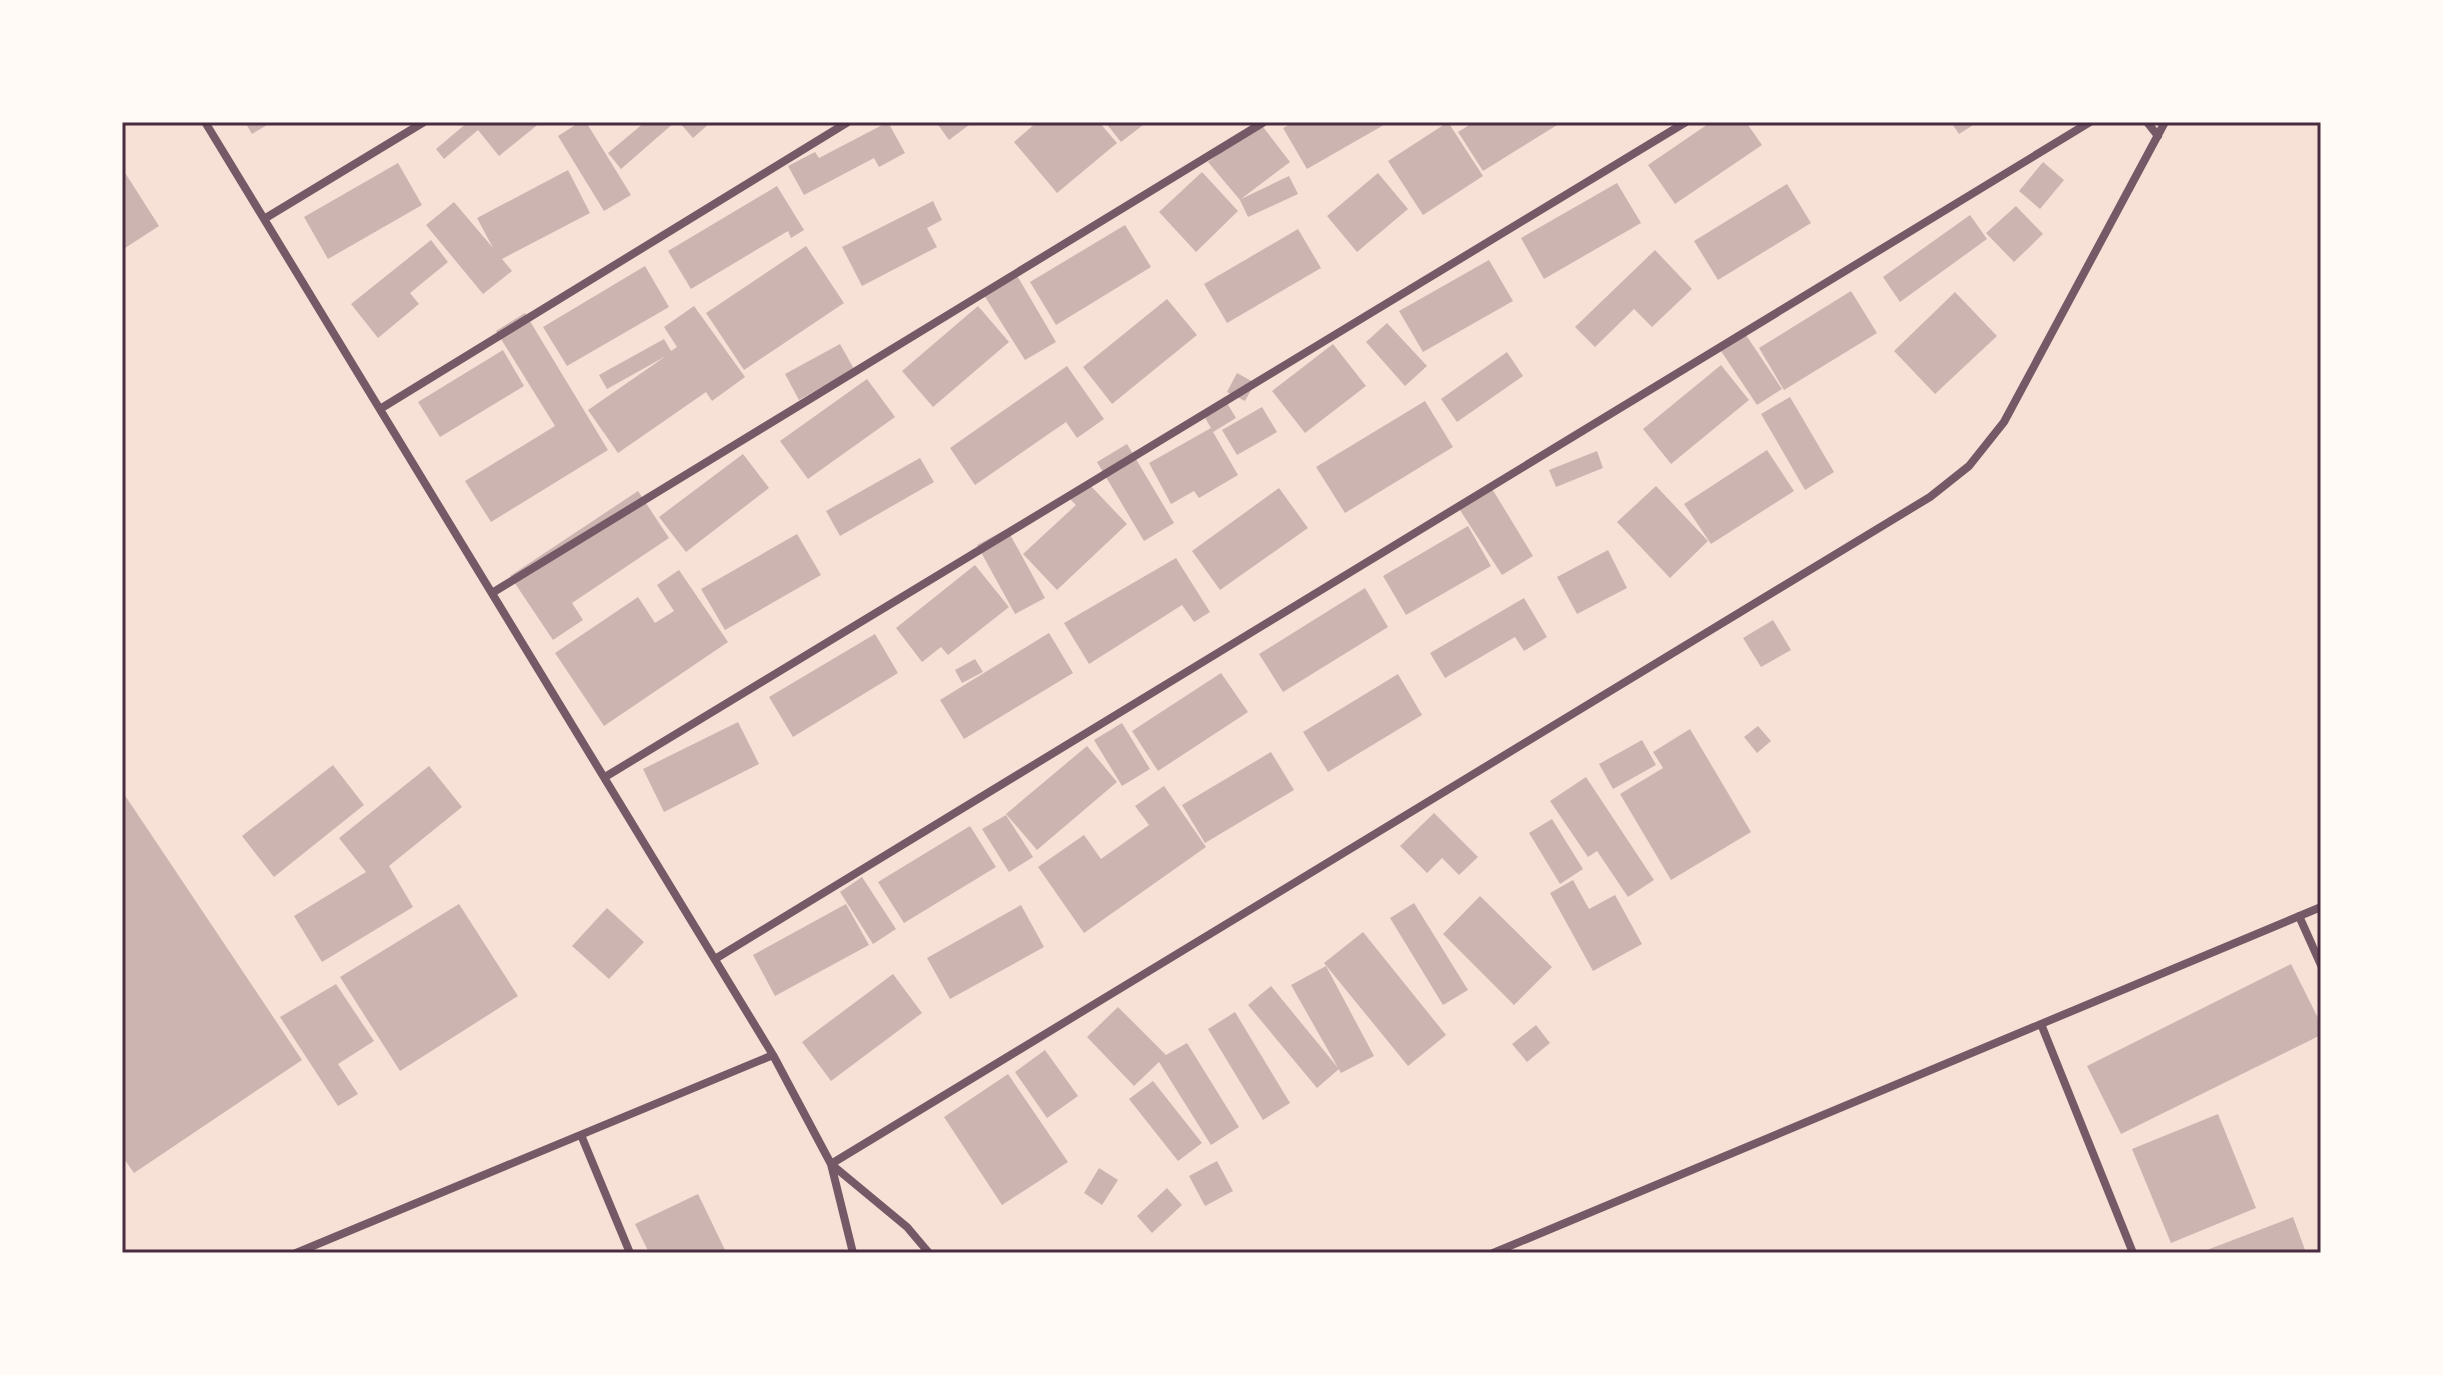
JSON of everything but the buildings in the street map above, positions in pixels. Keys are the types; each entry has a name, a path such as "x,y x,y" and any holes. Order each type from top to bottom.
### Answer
{"street":[{"path":"205,122 773,1055 831,1164 853,1253"},
{"path":"264,219 424,122"},
{"path":"380,409 848,122"},
{"path":"492,593 1264,122"},
{"path":"605,777 1686,122"},
{"path":"715,959 2090,122"},
{"path":"2147,122 2158,136"},
{"path":"831,1164 1949,482 1969,466 2004,422 2165,122"},
{"path":"1493,1253 2321,907"},
{"path":"2299,916 2321,965"},
{"path":"2041,1024 2133,1253"},
{"path":"296,1253 773,1055"},
{"path":"581,1135 630,1253"},
{"path":"831,1164 907,1227 929,1253"}]}
